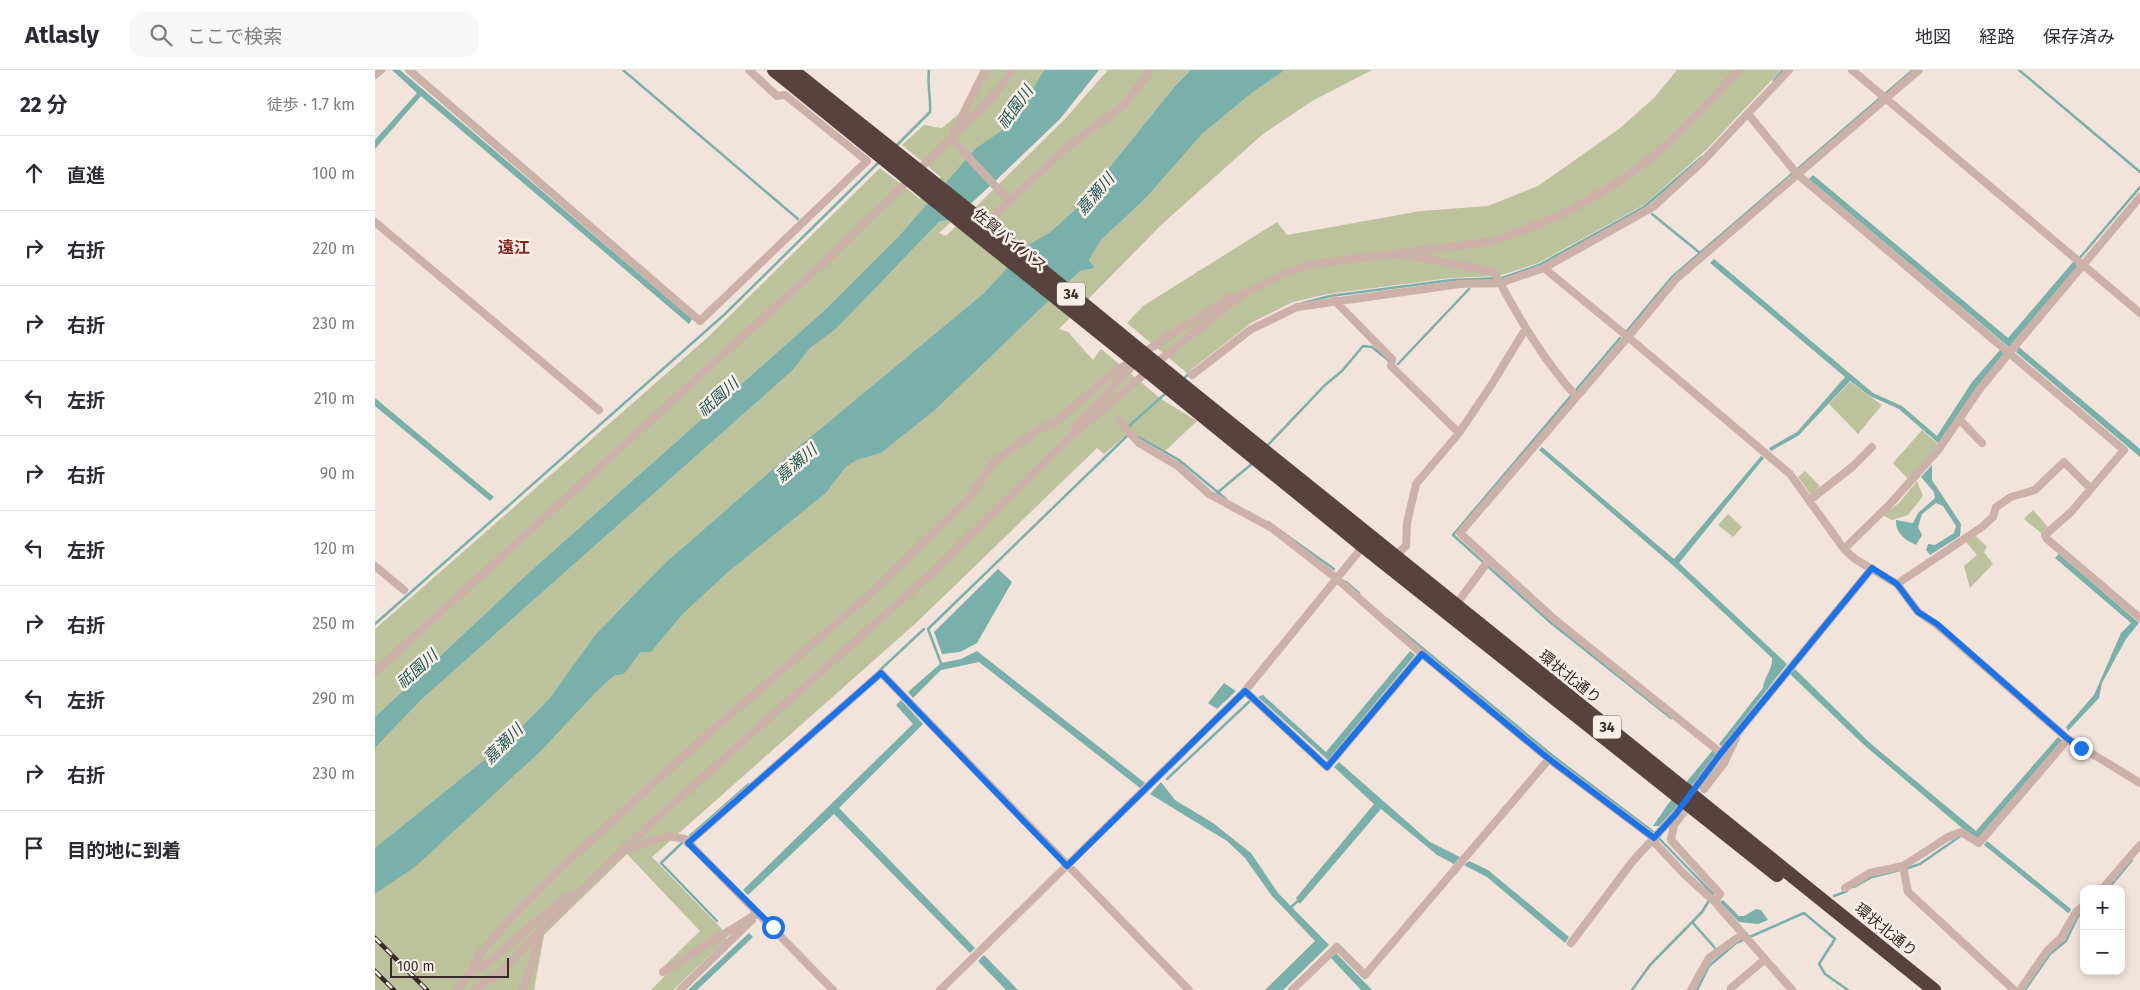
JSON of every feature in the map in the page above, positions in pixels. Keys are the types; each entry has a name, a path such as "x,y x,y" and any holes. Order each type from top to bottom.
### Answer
{"highway":[{"name":"佐賀バイパス","path":"774,70 913,174"},
{"name":"佐賀バイパス","path":"792,70 913,174 1277,467"},
{"name":"環状北通り","path":"1277,467 1367,542 1693,795 1919,990"},
{"name":"環状北通り","path":"1367,542 1394,557 1934,990"}],"street":[{"path":"375,75 381,70"},
{"path":"409,70 700,321 867,161 785,95 777,96 749,70"},
{"path":"951,138 985,70"},
{"path":"375,672 822,263 993,96 1012,70"},
{"path":"981,229 1066,148 1125,104 1151,70"},
{"path":"475,990 487,980 497,976 622,851 935,570 1067,440 1152,367 1241,296 1283,274 1314,264 1488,242 1516,234 1603,191 1647,161 1665,146 1739,70"},
{"path":"1192,375 1250,330 1297,307 1334,300 1461,284 1500,283 1544,268 1644,213 1702,162 1789,70"},
{"path":"1851,70 2140,313"},
{"path":"1721,753 1486,563 1460,533 1573,394 1628,337 1676,279 1919,70"},
{"path":"1749,114 1797,174 2007,349 2124,450 2091,489 2045,535 2047,540 2140,618"},
{"path":"951,138 1010,202"},
{"path":"1844,549 1911,482 1939,449 2007,349 2140,197"},
{"path":"375,222 599,410"},
{"path":"1400,253 1405,256 1442,261 1490,271 1496,275 1525,328 1555,373 1573,394"},
{"path":"1544,268 1790,474 1844,549 1897,584 1918,612 1937,624 2064,736 2140,783"},
{"path":"457,990 471,972 478,956 511,918 563,866 708,734 868,596 971,496 995,462 1041,428 1055,423 1109,376 1138,356 1228,299 1241,296"},
{"path":"1334,300 1392,359 1391,366 1459,433"},
{"path":"1394,557 1406,546 1407,523 1416,484 1459,433 1492,384 1525,328"},
{"path":"1067,440 1074,428 1129,370 1138,356"},
{"path":"1959,419 1982,443"},
{"path":"1119,421 1139,443 1178,466 1209,494 1272,528 1336,578 1419,652 1549,759 1656,835 1657,844 1685,875 1712,899 1792,990"},
{"path":"1810,500 1852,467 1872,446"},
{"path":"1897,584 1982,527 1993,517 1997,507 2011,497 2035,490 2064,462 2091,489"},
{"path":"940,990 1245,691 1367,542"},
{"path":"1455,606 1486,563"},
{"path":"375,566 404,590"},
{"path":"1693,795 1721,753 1872,568"},
{"path":"1245,691 1327,767 1419,652"},
{"path":"688,843 881,673 1189,990"},
{"path":"1571,943 1632,862 1724,763 1737,734"},
{"path":"1845,888 1870,873 1903,870 1948,837 1963,834 1979,844 2064,736"},
{"path":"1292,990 1337,946 1365,975 1549,759"},
{"path":"1681,817 1674,825 1671,840 1720,894 1712,899"},
{"path":"622,851 667,836 680,836 833,990"},
{"path":"2105,885 2140,845"},
{"path":"1903,870 1908,892 2014,990"},
{"path":"471,972 488,963 565,897 575,896"},
{"path":"2020,990 2047,951 2061,938 2080,908"},
{"path":"663,972 758,913"},
{"path":"680,990 758,913"},
{"path":"522,990 531,968 540,931"},
{"path":"1691,990 1702,966 1709,958 1746,937"},
{"path":"1731,988 1764,960"}],"green space":[{"path":"989,70 1044,70 1023,106 1001,131 976,148 898,237 826,309 534,568 375,717 375,629 707,338 880,168 920,199 941,177 902,145 924,125 942,128 973,102"},
{"path":"1108,70 1191,70 1175,86 1105,173 1087,199 1049,233 1028,245 984,293 790,454 664,564 595,635 549,699 505,743 375,848 375,748 422,699 793,370 810,348 836,329 940,221 953,220 939,233 946,236 1064,120"},
{"path":"1285,70 1372,70 1312,101 1263,134 1161,225 1059,329 1068,332 1093,360 1101,349 1161,399 1197,421 1165,451 1140,436 1126,435 1104,454 1097,448 916,623 652,857 721,928 727,939 673,990 651,990 667,974 663,967 700,931 627,854 544,935 534,990 375,990 375,894 416,865 541,751 600,688 614,676 624,674 641,652 651,652 683,614 727,573 826,493 846,467 857,460 881,453 934,411 1080,271 1095,268 1089,260 1101,240 1146,198 1202,134 1253,92"},
{"path":"1677,70 1781,70 1706,150 1644,205 1538,263 1499,276 1450,278 1328,294 1293,302 1251,323 1187,373 1127,323 1143,306 1277,222 1287,235 1421,211 1488,206 1538,186 1619,129 1654,98"},
{"path":"1850,382 1882,405 1858,434 1829,404"},
{"path":"1922,430 1938,444 1908,479 1893,463"},
{"path":"1805,471 1820,486 1811,495 1798,477"},
{"path":"1917,481 1923,496 1908,515 1892,520 1882,515 1899,503"},
{"path":"2033,510 2048,527 2041,533 2024,519"},
{"path":"1728,514 1742,527 1733,537 1718,525"},
{"path":"1976,536 1987,547 1984,552 1993,564 1970,588 1964,566 1977,555 1966,542"}],"water":[{"path":"392,70 400,70 692,319 689,324 421,96 375,149 375,140 417,93"},
{"path":"1044,70 1099,70 1060,119 991,185 953,220 940,221 836,329 810,348 793,370 422,699 375,748 375,717 534,568 826,309 898,237 976,148 1001,131 1023,106"},
{"name":"嘉瀬川","path":"1191,70 1285,70 1253,92 1202,134 1146,198 1101,240 1089,260 1095,268 1080,271 934,411 881,453 857,460 846,467 826,493 727,573 683,614 651,652 641,652 624,674 614,676 600,688 541,751 416,866 375,894 375,848 505,743 549,699 595,635 664,564 790,454 984,293 1028,245 1049,233 1087,199 1105,173 1175,86"},
{"path":"1813,175 2008,338 2073,262 2078,266 2009,347 1809,179"},
{"path":"1714,259 1873,393 1902,406 1937,436 1972,382 2000,350 2004,353 1938,443 1899,409 1870,396 1850,381 1798,436 1771,451 1769,448 1797,432 1845,377 1710,263"},
{"path":"2019,347 2140,449 2140,457 2016,352"},
{"path":"375,398 494,497 490,501 375,406"},
{"path":"1542,447 1674,559 1761,456 1764,458 1679,563 1787,664 1722,747 1719,744 1763,688 1772,658 1676,568 1539,450"},
{"path":"1932,465 1932,480 1961,524 1960,536 1930,555 1926,550 1928,544 1935,545 1954,533 1956,526 1943,506 1936,503 1922,514 1918,527 1922,535 1916,545 1901,536 1897,529 1896,520 1913,523 1918,513 1935,498 1934,492 1921,477"},
{"path":"2059,554 2139,623 2126,639 2102,683 2099,698 2068,731 2066,727 2094,695 2121,633 2131,623 2055,558"},
{"path":"998,569 1012,582 977,643 960,652 942,654 934,632"},
{"path":"977,651 1145,783 1140,788 979,662 941,670 913,698 908,692 941,663 961,659"},
{"path":"1410,651 1415,655 1328,760 1258,697 1263,695 1326,752"},
{"path":"1795,669 1870,743 1976,831 2058,737 2062,740 1978,838 1975,839 1863,744 1790,674"},
{"path":"1224,683 1236,691 1217,709 1208,703"},
{"path":"901,700 923,724 839,808 975,948 970,953 834,814 748,895 743,890 913,724 896,705"},
{"path":"1713,750 1717,753 1675,809 1659,826 1653,826 1668,804"},
{"path":"1339,762 1430,842 1460,857 1454,864 1437,855 1381,809 1300,904 1296,898 1374,804 1334,767"},
{"path":"1161,782 1175,800 1213,823 1251,853 1278,893 1329,945 1283,990 1265,990 1315,941 1272,896 1245,858 1227,841 1150,794"},
{"path":"1987,841 2071,909 2070,912 2068,913 1984,845"},
{"path":"1469,861 1488,870 1569,937 1565,943 1487,877 1464,865"},
{"path":"1723,900 1739,916 1744,916 1756,909 1761,910 1768,920 1758,924 1739,922 1720,902"},
{"path":"749,933 753,937 697,990 688,990"},
{"path":"1336,953 1372,990 1361,990 1331,958"},
{"path":"984,955 1018,990 1006,990 978,961"}],"waterway":[{"path":"623,70 798,219"},
{"path":"896,146 930,112 929,70"},
{"path":"1774,80 1783,70"},
{"path":"1885,94 1913,70"},
{"path":"2019,70 2140,172"},
{"path":"1626,332 1672,277 1879,99"},
{"path":"1303,303 1330,296 1452,280 1502,278 1539,265 1644,207 1702,157"},
{"path":"375,624 725,314 879,162"},
{"path":"2073,266 2140,187"},
{"path":"1652,214 1700,253"},
{"path":"1398,364 1469,289"},
{"path":"1620,338 1453,535 1550,622 1671,718"},
{"path":"1267,446 1325,385 1342,371 1363,346 1372,347 1388,360"},
{"path":"1182,380 1191,372"},
{"path":"1130,428 1129,426 1166,393"},
{"path":"942,666 928,629 1129,434"},
{"path":"1139,437 1179,460 1226,499"},
{"path":"1217,493 1254,462"},
{"path":"1268,522 1334,569"},
{"path":"1346,582 1359,593"},
{"path":"1387,619 1553,756 1652,831 1713,894 1702,912 1650,965 1632,990"},
{"path":"879,671 924,629"},
{"path":"1167,779 1250,701"},
{"path":"690,836 749,784"},
{"path":"1905,869 1920,864 1962,835"},
{"path":"684,841 661,863 717,921"},
{"path":"2111,885 2132,860"},
{"path":"1854,887 1872,877 1900,870"},
{"path":"1834,896 1847,891"},
{"path":"1289,909 1300,899"},
{"path":"1697,990 1709,966 1736,943 1804,913 1835,939 1819,964 1825,974 1848,990"},
{"path":"2025,990 2050,954 2066,941 2080,914"},
{"path":"1693,923 1715,948"}],"tunnel":[{"path":"1680,817 1704,789"}],"railway":[{"path":"375,938 427,990"},
{"path":"375,971 394,990"}],"district":[{"name":"遠江","path":"514,247"}],"route":[{"path":"773,927 688,843 881,673 1067,866 1245,691 1327,767 1422,654 1549,759 1654,838 1675,815 1721,753 1872,568 1897,584 1918,612 1937,624 2068,739 2081,748"}],"water label":[{"name":"祇園川","path":"1015,107"},
{"name":"祇園川","path":"718,397"},
{"name":"祇園川","path":"417,669"}]}
